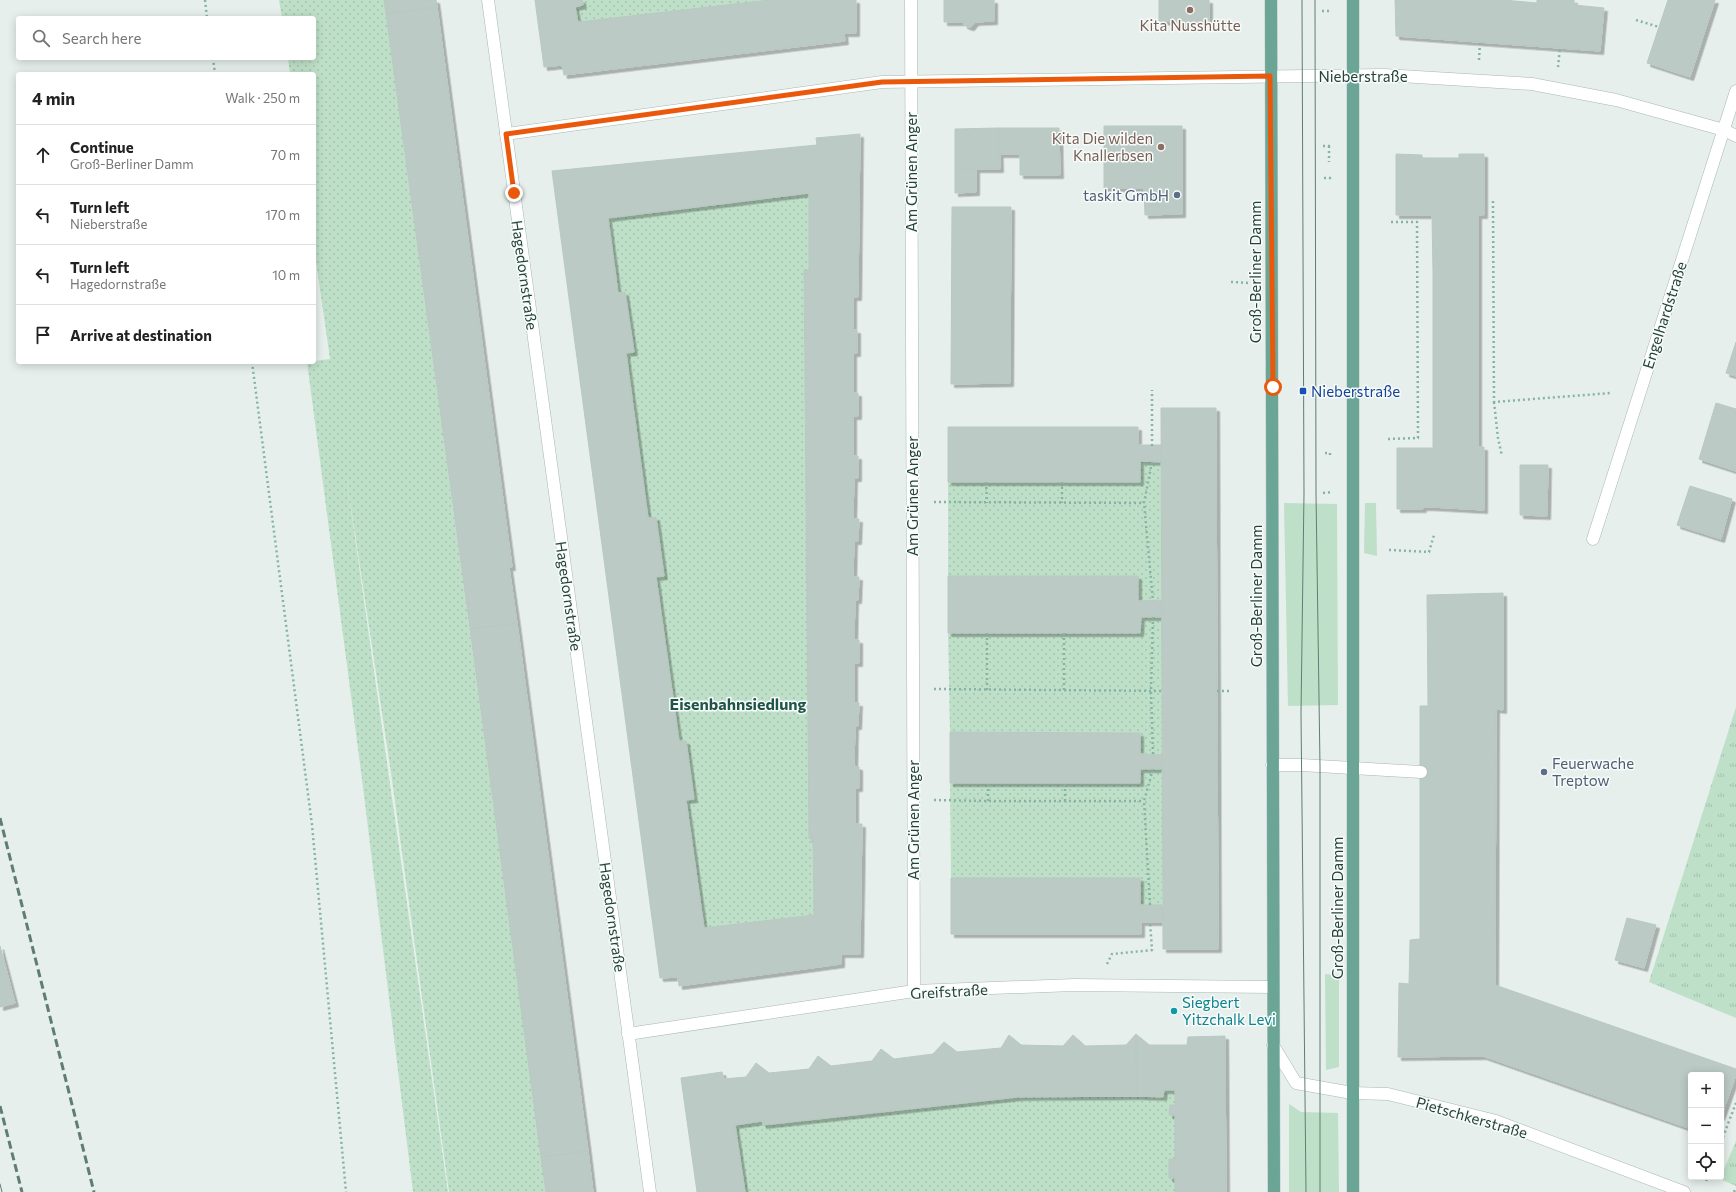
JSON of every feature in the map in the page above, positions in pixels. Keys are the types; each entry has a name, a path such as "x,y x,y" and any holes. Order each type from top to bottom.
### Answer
{"main road":[{"name":"Groß-Berliner Damm","path":"1271,0 1270,76 1273,387 1271,507 1274,1192"},
{"name":"Groß-Berliner Damm","path":"1353,0 1353,1192"}],"street":[{"name":"Hagedornstraße","path":"488,0 650,1192"},
{"name":"Am Grünen Anger","path":"911,0 914,992"},
{"name":"Nieberstraße","path":"506,134 882,82 1384,75 1532,84 1616,100 1724,130 1736,136"},
{"name":"Engelhardstraße","path":"1593,539 1736,91"},
{"path":"1272,765 1421,772"},
{"name":"Greifstraße","path":"628,1034 914,992 1095,986 1273,987"},
{"name":"Pietschkerstraße","path":"1273,1045 1296,1083 1352,1094 1388,1094 1496,1122 1684,1192"}],"path":[{"path":"205,0 207,16"},
{"path":"1322,11 1335,11"},
{"path":"1636,20 1659,27"},
{"path":"1478,63 1480,42"},
{"path":"1558,71 1560,48"},
{"path":"213,60 215,72"},
{"path":"1329,146 1329,165"},
{"path":"1324,178 1330,178 1329,172"},
{"path":"1493,201 1494,402 1498,438 1502,456"},
{"path":"1388,439 1418,438 1417,222 1389,222"},
{"path":"1231,282 1250,283"},
{"path":"252,364 312,825 346,1192"},
{"path":"1152,390 1152,446"},
{"path":"1494,402 1611,392"},
{"path":"1152,462 1144,503 1153,601"},
{"path":"986,482 986,503"},
{"path":"1062,482 1062,503"},
{"path":"912,501 986,503 1144,503"},
{"path":"1389,550 1429,552 1434,535"},
{"path":"1152,617 1151,691 1153,755"},
{"path":"987,633 987,691"},
{"path":"1064,633 1064,691"},
{"path":"914,689 987,691 1162,691"},
{"path":"1217,691 1231,691"},
{"path":"1150,905 1144,801 1153,769"},
{"path":"988,783 988,801"},
{"path":"1065,783 1065,801"},
{"path":"913,799 988,801 1144,801"},
{"path":"1095,986 1112,954 1152,950 1150,922"},
{"path":"1724,1134 1736,1103"},
{"path":"1734,1192 1736,1188"}],"green space":[{"path":"279,0 384,0 546,1192 449,1192 390,766 346,474 448,1192 413,1192 362,779 307,364 316,364 316,361 330,359 316,261 316,72 290,72 288,60 316,60 316,16 282,16"},
{"path":"582,0 770,0 578,22 575,7 582,5"},
{"path":"809,193 809,270 804,270 809,838 813,838 814,915 704,928 686,800 694,799 686,741 679,741 656,577 664,576 648,518 626,353 633,351 625,292 618,293 608,218"},
{"path":"1140,461 1161,462 1161,600 1138,601 1138,576 948,576 948,482 1140,482"},
{"path":"1284,503 1337,504 1338,705 1288,706"},
{"path":"1365,503 1376,503 1377,556 1364,553"},
{"path":"1141,617 1162,617 1162,755 1140,754 1140,733 950,732 948,633 1140,633"},
{"path":"1736,707 1736,1018 1649,982"},
{"path":"1140,769 1162,769 1162,905 1140,905 1140,878 951,878 950,783 1140,783"},
{"path":"1325,974 1339,975 1339,1067 1326,1070"},
{"path":"1164,1090 1175,1090 1175,1105 1170,1105 1169,1115 1175,1115 1175,1159 1169,1159 1169,1178 1175,1178 1175,1192 745,1192 735,1125 762,1121 763,1125 1018,1097 1163,1097"},
{"path":"1289,1104 1301,1112 1338,1113 1339,1192 1289,1192"},
{"path":"1736,1141 1736,1186 1722,1180 1724,1180 1724,1170"}],"building":[{"path":"384,0 436,0 437,7 386,14"},
{"path":"535,0 582,0 583,5 575,7 578,22 770,0 856,0 856,33 844,33 845,41 564,75 562,65 544,67"},
{"path":"944,0 994,0 994,21 975,22 971,27 964,25 964,22 944,22"},
{"path":"1159,0 1209,0 1209,21 1190,21 1189,25 1184,27 1178,22 1159,21"},
{"path":"1395,0 1503,0 1537,3 1537,0 1574,0 1574,5 1604,8 1600,51 1396,36"},
{"path":"1668,0 1715,0 1690,77 1647,63"},
{"path":"437,7 512,567 509,567 517,623 470,629 386,14"},
{"path":"1104,126 1182,126 1182,214 1145,215 1144,188 1104,188"},
{"path":"999,128 1000,169 955,169 955,129"},
{"path":"999,128 1059,128 1060,175 1020,175 1020,154 999,154"},
{"path":"860,134 858,297 853,297 853,330 857,330 857,353 853,353 853,393 858,393 858,416 853,416 853,456 858,456 858,478 854,478 853,519 859,519 858,541 854,541 853,577 859,577 858,600 855,600 854,640 859,640 859,663 854,663 854,703 859,703 858,726 855,726 854,766 859,767 859,788 855,788 855,824 862,824 860,954 841,954 841,964 679,986 678,977 660,978 552,171 817,145 816,138","holes":["809,193 809,270 804,270 809,839 813,838 814,915 704,928 686,800 694,799 686,741 679,741 656,577 664,576 656,517 648,518 626,353 634,352 625,292 618,293 608,218"]},
{"path":"1396,154 1422,155 1422,158 1459,158 1459,154 1484,154 1484,215 1478,215 1478,447 1484,447 1484,510 1431,507 1422,507 1423,509 1397,509 1397,448 1433,448 1433,272 1432,215 1396,215"},
{"path":"955,169 976,169 976,192 955,193"},
{"path":"952,207 1011,207 1010,383 951,384"},
{"path":"1736,342 1736,376 1726,373"},
{"path":"1716,403 1736,409 1736,471 1699,459"},
{"path":"1161,408 1216,408 1218,949 1163,949"},
{"path":"948,427 1138,427 1138,445 1161,445 1161,462 1140,461 1140,482 948,482"},
{"path":"1520,465 1548,465 1547,516 1520,515"},
{"path":"1690,486 1732,499 1721,539 1677,525"},
{"path":"948,576 1138,576 1138,601 1161,600 1162,617 1141,617 1140,633 948,633"},
{"path":"1503,593 1503,710 1496,709 1495,985 1736,1069 1736,1075 1724,1109 1724,1072 1688,1072 1688,1128 1483,1056 1398,1057 1399,983 1409,984 1410,940 1420,939 1420,706 1428,706 1427,595"},
{"path":"517,623 588,1151 541,1157 470,629"},
{"path":"950,732 1140,733 1140,754 1162,755 1162,769 1140,769 1140,783 950,783"},
{"path":"951,878 1140,878 1140,905 1162,905 1163,922 1141,922 1141,934 951,934"},
{"path":"1627,918 1656,925 1644,968 1615,960"},
{"path":"0,946 15,1003 0,1007"},
{"path":"1136,1034 1137,1096 1018,1097 763,1125 762,1121 735,1125 745,1192 697,1192 681,1078 722,1072 724,1079 746,1077 756,1063 769,1073 809,1069 818,1056 831,1066 872,1061 881,1049 894,1059 933,1054 944,1042 957,1052 1001,1048 1009,1035 1021,1045 1063,1046 1073,1035 1085,1046 1126,1045"},
{"path":"1136,1034 1149,1045 1187,1045 1188,1037 1225,1036 1226,1192 1175,1192 1175,1178 1169,1178 1169,1159 1175,1159 1175,1115 1169,1115 1170,1105 1175,1105 1175,1090 1164,1090 1163,1097 1137,1096"},
{"path":"588,1151 593,1192 546,1192 541,1157"}],"tram line":[{"path":"1302,0 1304,493 1301,713 1306,1192"},
{"path":"1315,0 1316,493 1320,766 1320,1192"},
{"path":"0,1184 2,1192"}],"railway":[{"path":"0,818 94,1192"},
{"path":"0,1106 22,1192"}],"place":[{"name":"Kita Nusshütte","path":"1190,10"},
{"name":"Kita Die wilden Knallerbsen","path":"1161,147"},
{"name":"taskit GmbH","path":"1177,195"},
{"name":"Nieberstraße","path":"1303,391"},
{"name":"Feuerwache Treptow","path":"1544,772"},
{"name":"Siegbert Yitzchalk Levi","path":"1174,1011"}],"district":[{"name":"Eisenbahnsiedlung","path":"738,703"}],"route":[{"path":"514,193 506,134 882,82 1270,76 1273,387"}]}
